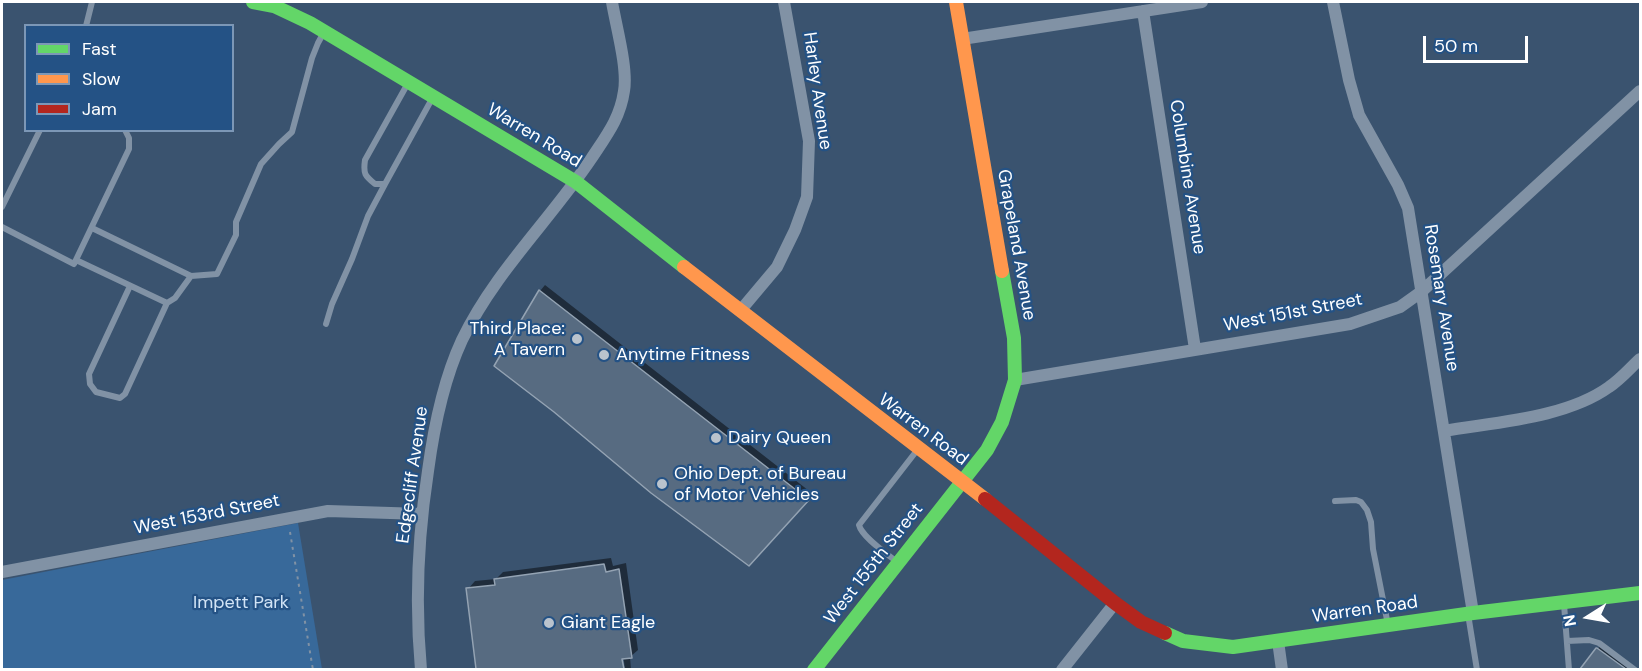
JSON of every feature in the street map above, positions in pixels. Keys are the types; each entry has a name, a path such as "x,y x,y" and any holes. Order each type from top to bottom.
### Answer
{"main road":[{"name":"Warren Road","path":"253,2 274,6 310,23 576,182 962,481 1115,603 1141,622 1183,641 1233,647 1470,613 1641,593"},
{"name":"Grapeland Avenue","path":"956,2 1014,338 1016,380 1002,422 987,450 962,481"},
{"name":"West 155th Street","path":"814,669 962,481"}],"street":[{"name":"Edgecliff Avenue","path":"421,669 418,577 422,514 434,431 445,385 462,340 488,295 576,182 616,122 624,90 623,62 612,2"},
{"name":"Harley Avenue","path":"740,311 777,267 795,230 807,197 809,141 784,2"},
{"path":"962,39 1202,2"},
{"name":"Rosemary Avenue","path":"1333,2 1349,80 1359,115 1398,185 1408,208 1444,431 1470,613"},
{"name":"Columbine Avenue","path":"1143,11 1195,349"},
{"name":"West 151st Street","path":"1016,380 1350,324 1400,307 1421,292 1641,91"},
{"path":"1444,431 1550,413 1584,401 1610,387 1641,359"},
{"name":"West 153rd Street","path":"2,572 328,511 422,514"},
{"path":"1062,669 1115,603"},
{"path":"1278,641 1282,669"}],"lane":[{"path":"86,24 92,2"},
{"path":"92,228 191,276 217,274 236,235 236,222 261,164 292,132 312,58 324,32"},
{"path":"385,184 375,184 365,176 365,160 409,82"},
{"path":"326,324 368,216 433,97"},
{"path":"2,207 39,132"},
{"path":"2,227 74,264 129,149 129,138 126,132"},
{"path":"75,260 167,303"},
{"path":"130,286 89,374 90,384 96,392 120,398 125,394 167,303 175,298 191,276"},
{"path":"898,563 867,537 860,530 859,525 918,448"},
{"path":"1335,501 1356,500 1361,502 1367,510 1388,625"},
{"path":"1564,602 1569,669"},
{"path":"1470,613 1477,669"},
{"path":"1567,641 1589,640 1599,643 1635,669"}],"path":[{"path":"290,532 313,669"}],"green space":[{"name":"Impett Park","path":"298,523 322,669 2,669 2,580"}],"building":[{"path":"539,290 809,500 749,566 651,493 554,412 494,366"},
{"name":"Giant Eagle","path":"604,564 606,572 619,569 632,658 622,659 624,669 476,669 466,588 495,585 494,579"},
{"path":"1597,648 1626,669 1580,669"}],"traffic: fast":[{"path":"253,2 274,6 310,23 576,182 684,267"},
{"path":"814,670 987,450 1002,422 1015,380 1014,338 1002,271"},
{"path":"1165,633 1183,641 1233,647 1473,613 1640,593"}],"traffic: slow":[{"path":"956,2 1002,271"},
{"path":"684,267 985,499"}],"traffic: jam":[{"path":"985,499 1115,603 1141,622 1165,633"}],"place":[{"name":"Third Place: A Tavern","path":"577,339"},
{"name":"Anytime Fitness","path":"604,355"},
{"name":"Dairy Queen","path":"716,438"},
{"name":"Ohio Dept. of Bureau of Motor Vehicles","path":"662,484"},
{"name":"Giant Eagle","path":"549,623"}]}
